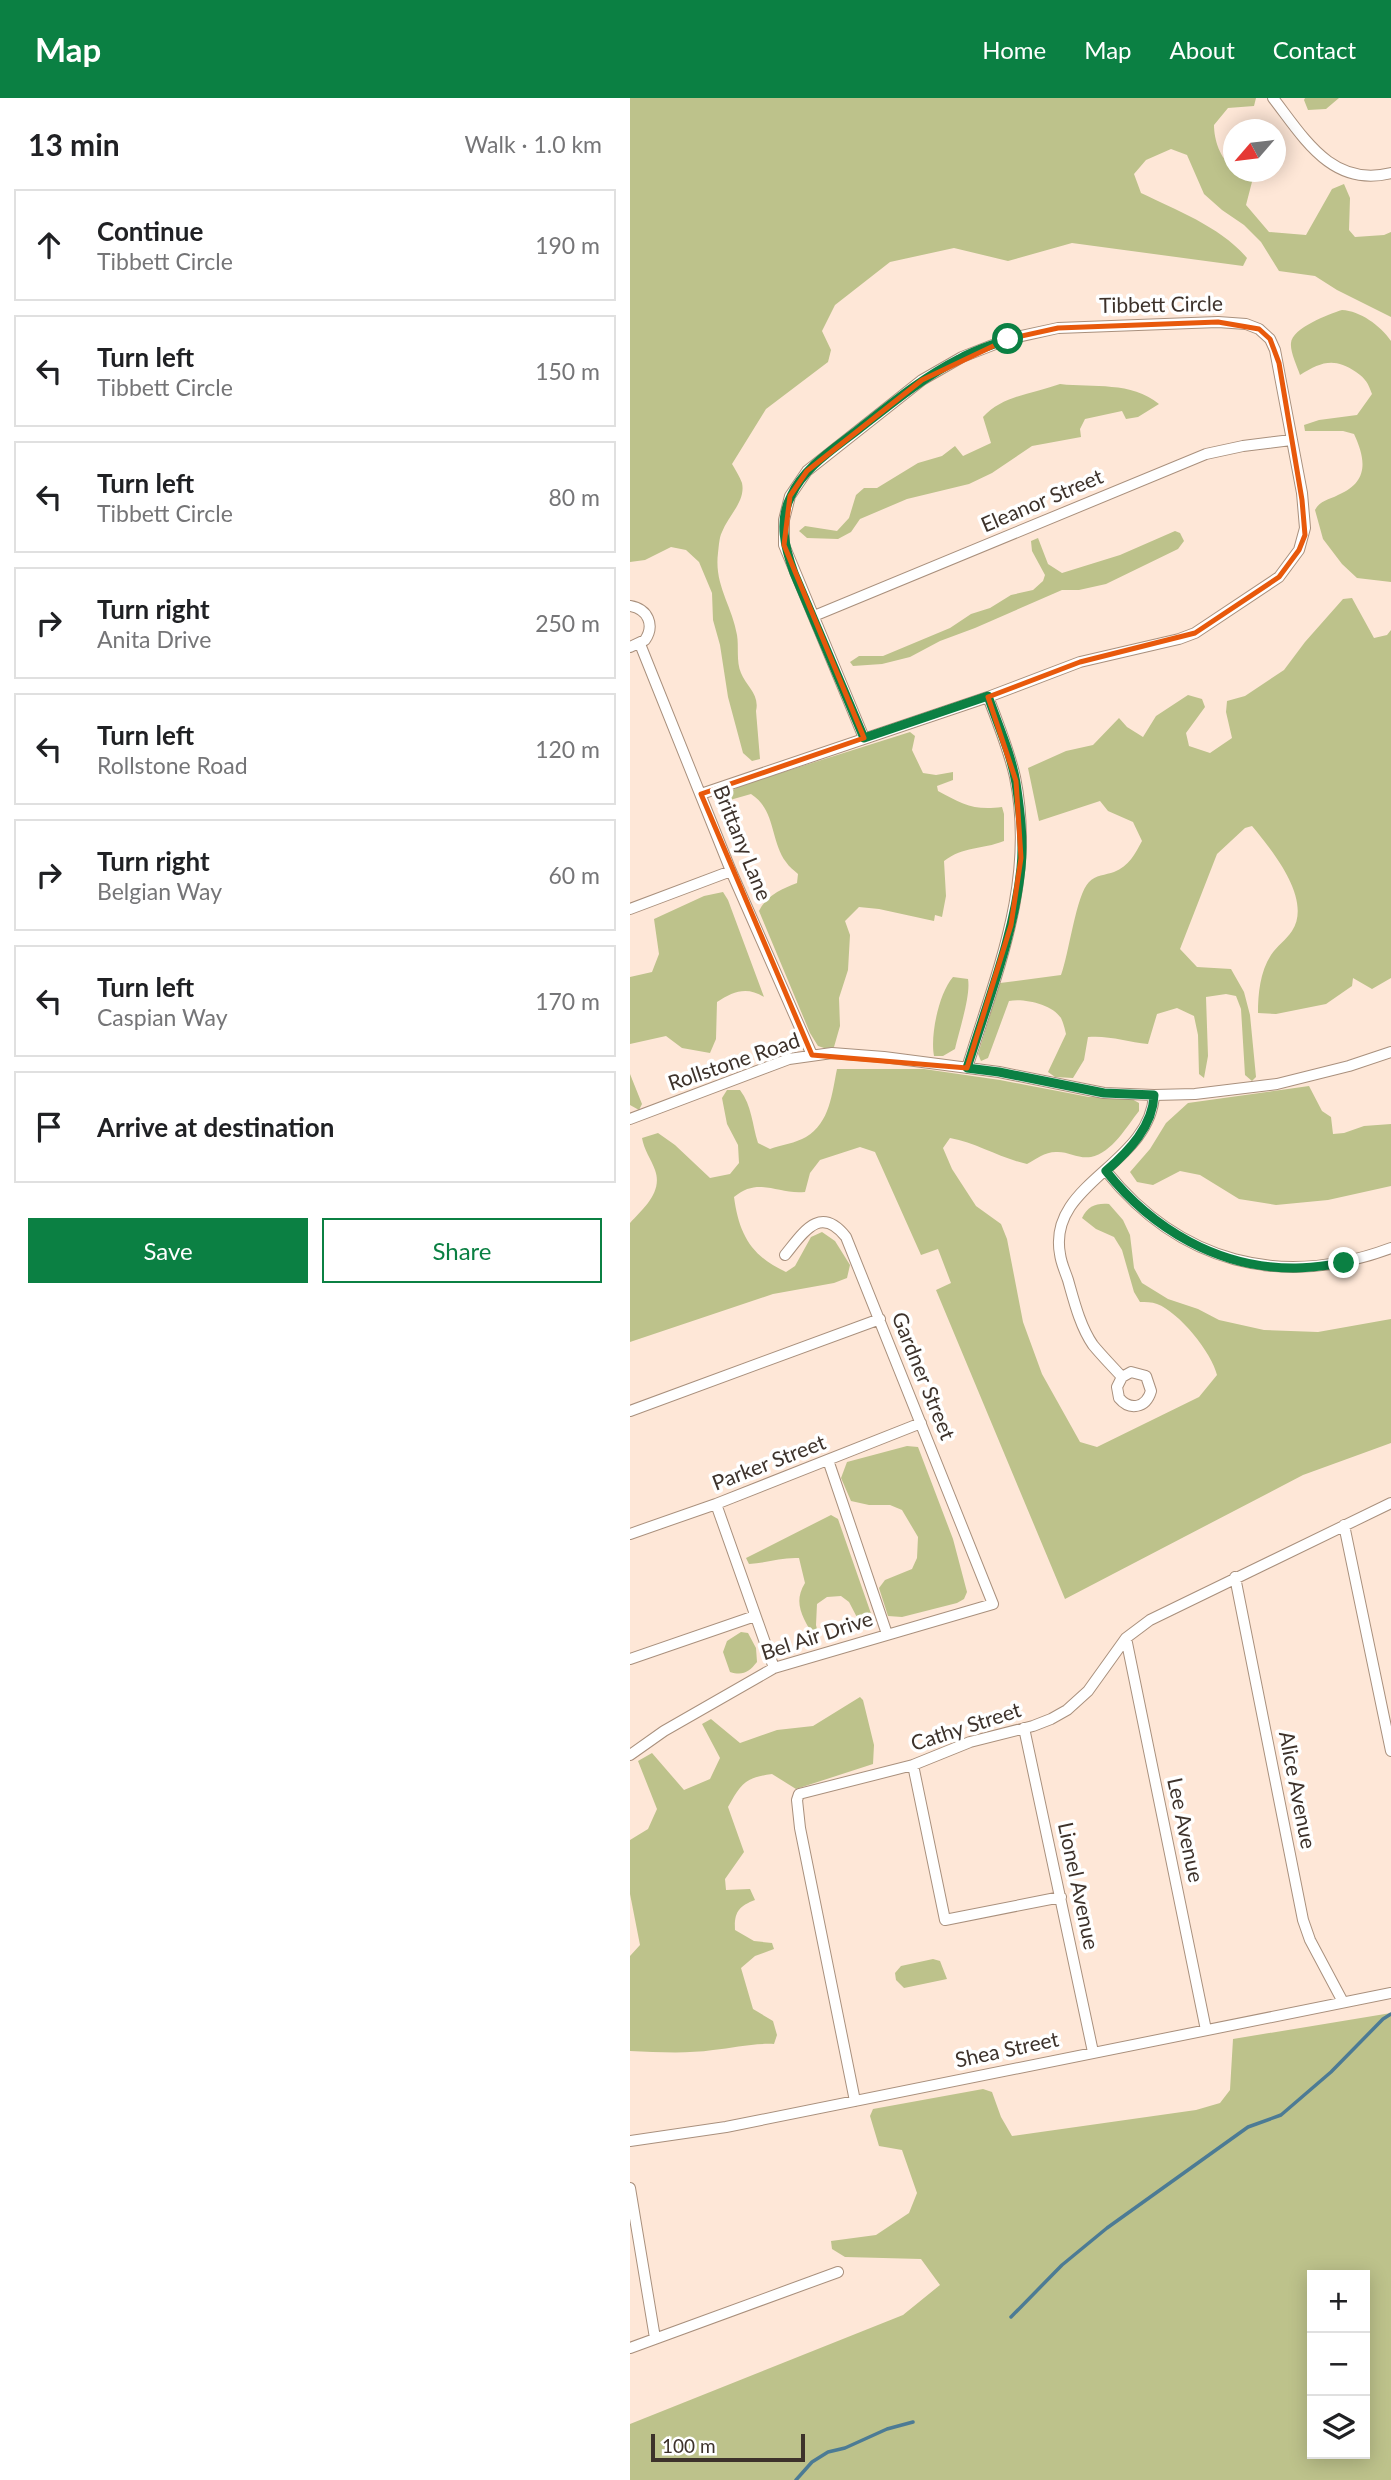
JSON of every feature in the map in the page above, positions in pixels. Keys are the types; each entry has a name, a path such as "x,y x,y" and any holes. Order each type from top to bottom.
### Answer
{"street":[{"path":"1273,98 1319,154 1339,169 1362,176 1391,173"},
{"name":"Tibbett Circle","path":"1218,322 1246,324 1259,329 1270,339 1275,350 1303,500 1305,535 1294,557 1279,577 1195,633 1080,662 864,738 814,616 784,545 784,520 790,496 807,471 922,380 962,357 1058,327 1218,322"},
{"name":"Eleanor Street","path":"814,616 1206,454 1291,440"},
{"name":"Brittany Lane","path":"630,606 644,611 650,622 649,635 635,646 812,1055"},
{"path":"967,1068 1008,936 1017,895 1021,858 1016,781 988,696"},
{"path":"701,794 864,738"},
{"path":"630,909 731,871"},
{"name":"Rollstone Road","path":"630,1119 789,1059 832,1053 999,1072 1104,1093 1154,1095 1195,1094 1277,1084 1349,1066 1391,1052"},
{"path":"1122,1377 1085,1331 1060,1254 1060,1230 1071,1204 1081,1191 1121,1158 1149,1122 1154,1107 1154,1095"},
{"path":"1106,1171 1139,1208 1168,1230 1195,1245 1228,1258 1268,1266 1308,1267 1344,1263 1391,1248"},
{"name":"Gardner Street","path":"785,1255 812,1225 824,1221 835,1226 849,1242 993,1604"},
{"path":"630,1411 880,1319"},
{"name":"Parker Street","path":"630,1534 716,1504 921,1423"},
{"path":"828,1460 887,1634"},
{"name":"Cathy Street","path":"855,2101 800,1828 797,1798 803,1792 913,1765 970,1742 1024,1728 1059,1714 1081,1698 1096,1682 1126,1638 1158,1615 1391,1503"},
{"path":"716,1504 774,1668"},
{"path":"1344,1525 1391,1751"},
{"name":"Alice Avenue","path":"1235,1577 1303,1920 1310,1940 1343,2002"},
{"name":"Bel Air Drive","path":"630,1755 664,1731 774,1668 993,1604"},
{"path":"630,1659 755,1616"},
{"name":"Lee Avenue","path":"1126,1638 1206,2030"},
{"name":"Lionel Avenue","path":"1024,1728 1093,2052"},
{"path":"913,1765 945,1920 1061,1897"},
{"name":"Shea Street","path":"630,2141 709,2130 1391,1993"},
{"path":"630,2188 655,2338"},
{"path":"630,2348 838,2272"}],"highlighted area":[{"path":"1218,322 1259,329 1270,339 1279,363 1302,500 1305,535 1299,550 1279,577 1195,633 1080,662 988,697 1016,781 1021,858 1011,925 967,1068 812,1055 701,794 864,738 784,545 790,496 807,471 922,380 1008,339 1058,328"}],"green space":[{"path":"630,98 1256,98 1254,106 1228,108 1214,125 1215,136 1223,155 1223,182 1252,182 1246,205 1269,232 1306,235 1332,189 1344,184 1350,198 1349,230 1355,237 1391,232 1391,317 1315,276 1279,271 1261,242 1204,194 1187,155 1171,149 1146,160 1134,174 1141,193 1197,220 1224,237 1247,258 1243,266 1072,243 1008,261 954,248 890,262 835,305 822,331 831,350 828,362 766,409 732,464 743,490 721,534 717,564 737,635 739,668 756,700 760,759 752,761 743,753 728,697 713,620 712,593 699,562 686,550 671,547 645,560 630,562"},
{"path":"1305,98 1339,98 1326,109 1308,110"},
{"path":"1342,310 1369,320 1391,341 1391,582 1357,578 1342,564 1323,539 1315,510 1322,502 1355,484 1362,469 1361,453 1354,434 1343,431 1305,431 1304,425 1319,420 1357,415 1372,394 1362,377 1341,364 1321,364 1300,375 1291,343 1293,337 1304,327"},
{"path":"1060,384 1124,389 1148,397 1159,404 1138,417 1126,419 1122,411 1085,419 1080,429 1081,437 1032,446 992,473 969,484 907,499 860,519 851,532 838,539 807,538 799,531 805,526 837,531 849,518 856,495 864,488 877,488 918,463 942,456 955,446 963,456 991,443 983,417 991,410 1009,400"},
{"path":"1175,531 1180,533 1184,541 1178,549 1106,584 1079,590 1062,590 940,641 910,657 882,664 853,666 850,662 859,656 883,656 950,628 971,614 990,608 1011,595 1033,590 1043,581 1045,575 1032,551 1031,541 1038,538 1048,564 1062,573 1120,555"},
{"path":"1352,598 1374,638 1387,635 1391,630 1391,978 1372,989 1353,978 1352,986 1326,1004 1276,1014 1258,1013 1264,969 1273,952 1292,931 1297,918 1297,904 1294,890 1279,861 1252,826 1245,828 1217,854 1180,949 1197,967 1231,969 1244,992 1250,1015 1256,1077 1252,1081 1245,1075 1241,1009 1236,996 1226,994 1206,997 1208,1056 1204,1078 1199,1074 1198,1035 1194,1016 1177,1008 1157,1014 1148,1044 1088,1037 1084,1060 1073,1078 1055,1077 1048,1072 1066,1034 1057,1013 1037,1003 1009,1001 988,1058 981,1061 978,1054 1000,983 1061,975 1084,889 1094,878 1114,872 1128,863 1142,841 1133,822 1108,811 1100,801 1039,821 1028,768 1066,751 1093,745 1119,718 1143,737 1156,716 1188,695 1202,699 1205,707 1186,733 1189,746 1210,753 1232,738 1226,712 1227,701 1245,696 1284,670 1343,599"},
{"path":"910,732 915,736 912,750 923,773 936,775 953,772 953,780 937,786 938,791 968,805 1002,807 1004,841 966,850 944,861 946,896 942,917 935,915 934,921 859,907 845,921 850,935 848,970 839,998 840,1026 834,1047 827,1049 818,1046 810,1033 759,911 775,894 797,883 798,874 787,864 781,853 765,808 751,794 730,800 729,793 739,786"},
{"path":"723,892 764,997 745,991 729,995 717,1002 716,1039 710,1053 682,1048 666,1036 630,1044 630,977 652,972 659,954 654,919 704,896"},
{"path":"953,977 968,979 964,1013 955,1049 943,1056 934,1056 933,1037 937,1015"},
{"path":"837,1069 924,1069 1089,1097 1130,1098 1139,1103 1139,1111 1118,1138 1106,1150 1091,1157 1054,1152 1027,1164 950,1138 943,1148 952,1169 976,1206 1001,1224 1007,1239 1023,1322 1042,1374 1080,1442 1097,1447 1199,1397 1217,1375 1202,1345 1175,1315 1157,1304 1140,1302 1134,1292 1122,1250 1114,1237 1096,1229 1082,1218 1090,1208 1109,1204 1123,1220 1130,1235 1134,1268 1142,1283 1168,1299 1198,1309 1219,1320 1264,1330 1318,1332 1391,1319 1391,1443 1303,1475 1065,1599 936,1290 951,1283 938,1249 921,1255 875,1152 860,1147 820,1160 810,1173 805,1192 760,1187 743,1191 734,1197 743,1233 764,1259 786,1272 795,1266 811,1237 822,1232 835,1241 850,1265 847,1278 834,1283 773,1294 630,1342 630,1223 651,1199 657,1178 642,1138 658,1133 710,1178 730,1174 739,1163 738,1145 727,1124 722,1098 727,1090 740,1090 749,1109 758,1143 770,1149 802,1139 820,1124 829,1107"},
{"path":"630,1074 642,1104 639,1110 630,1105"},
{"path":"1309,1086 1322,1111 1331,1117 1333,1134 1364,1126 1391,1124 1391,1186 1328,1200 1276,1205 1239,1199 1200,1175 1180,1171 1153,1185 1137,1182 1130,1172 1150,1149 1166,1123 1188,1103"},
{"path":"907,1446 918,1447 953,1539 967,1592 964,1599 957,1603 902,1617 888,1616 879,1588 885,1580 912,1569 917,1558 918,1537 902,1510 890,1505 869,1505 851,1501 841,1478 847,1462"},
{"path":"831,1515 838,1519 875,1625 870,1630 862,1627 849,1602 841,1596 827,1597 817,1604 816,1625 819,1637 814,1638 799,1604 805,1583 799,1558 749,1564 746,1558"},
{"path":"741,1632 748,1633 756,1648 757,1662 739,1674 730,1672 723,1652 727,1641"},
{"path":"860,1697 874,1745 873,1764 796,1789 772,1774 755,1778 744,1783 728,1807 744,1852 725,1879 726,1890 750,1889 755,1900 739,1910 735,1919 735,1930 754,1941 772,1943 774,1949 755,1956 741,1968 753,2009 773,2021 777,2035 774,2044 692,2052 630,2051 630,1956 640,1945 630,1894 630,1840 648,1829 657,1809 638,1761 652,1753 684,1790 710,1779 720,1758 702,1724 711,1719 740,1743 777,1730 813,1726"},
{"path":"933,1959 940,1961 947,1979 904,1988 896,1980 895,1973 901,1966"},
{"path":"1391,2013 1391,2480 630,2480 630,2424 903,2315 940,2285 921,2259 845,2257 832,2249 831,2241 876,2235 909,2213 917,2193 902,2150 879,2146 870,2116 873,2109 983,2089 992,2092 1001,2117 1012,2136 1196,2110 1220,2103 1230,2090 1233,2039"}],"waterway":[{"path":"1011,2317 1062,2265 1107,2228 1248,2127 1281,2115 1331,2072 1391,2014"},
{"path":"796,2480 812,2462 828,2452 913,2422"}],"route":[{"path":"1008,339 962,357 922,380 841,443 807,471 790,496 784,520 784,545 794,573 864,738 988,696 1005,743 1017,789 1021,867 1008,936 967,1068 1104,1093 1154,1095 1154,1107 1149,1122 1121,1158 1106,1171 1139,1208 1168,1230 1195,1245 1228,1258 1293,1268 1344,1263"}]}
